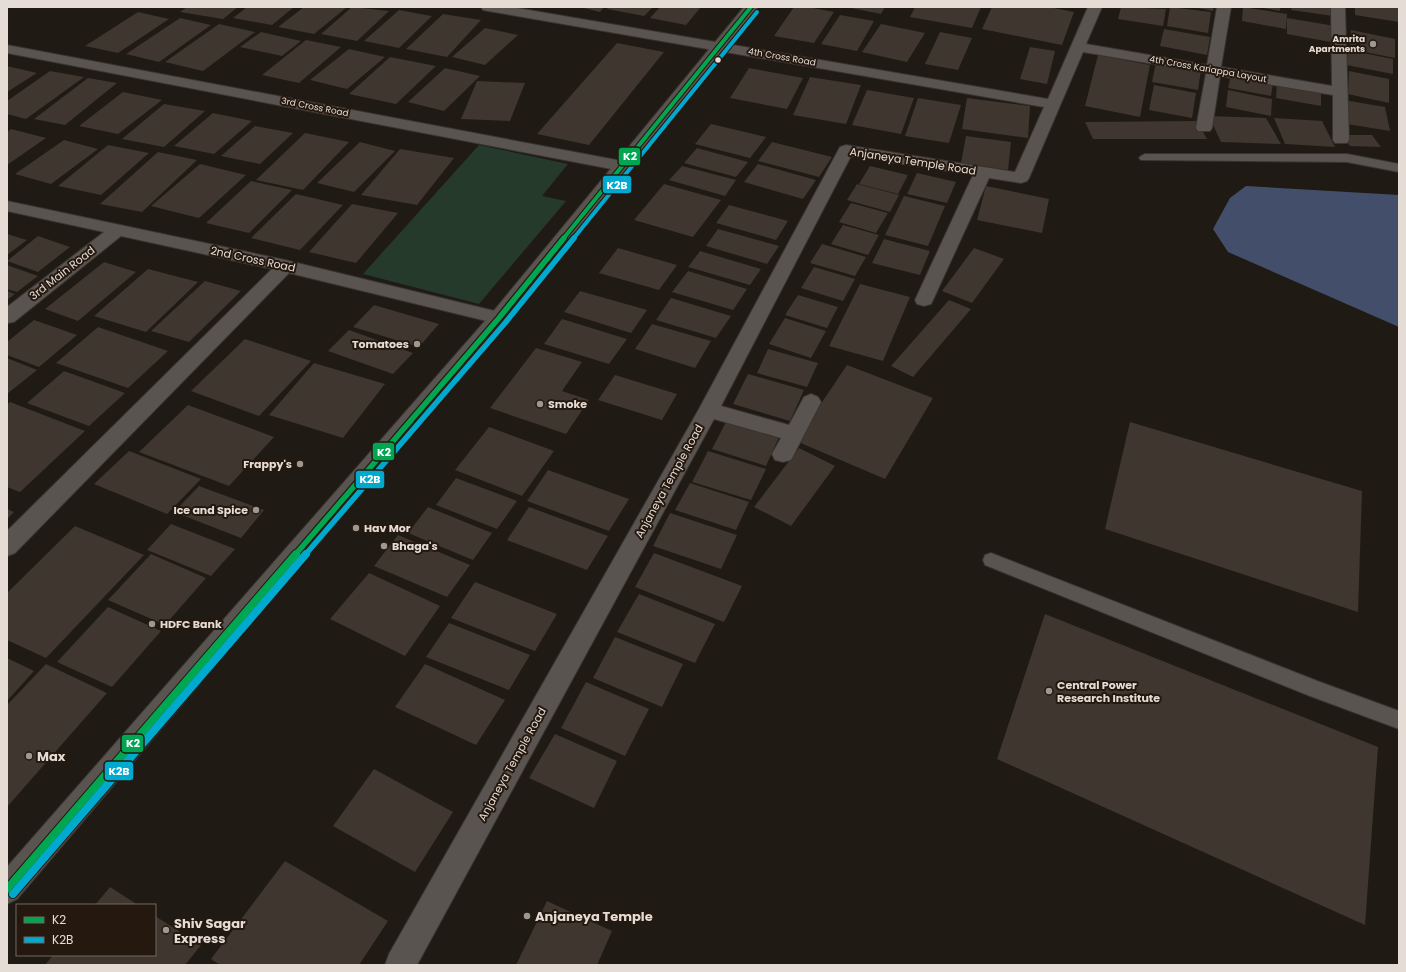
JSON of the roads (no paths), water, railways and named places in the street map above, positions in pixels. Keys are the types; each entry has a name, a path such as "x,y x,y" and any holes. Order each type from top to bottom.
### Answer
{"street":[{"name":"4th Cross Road","path":"488,7 1052,104"},
{"path":"7,889 498,318 751,7"},
{"path":"1052,104 1095,7"},
{"path":"1204,128 1215,70 1224,7"},
{"path":"1338,7 1341,140"},
{"name":"4th Cross Kariappa Layout","path":"1077,47 1339,92"},
{"name":"3rd Cross Road","path":"7,49 622,166"},
{"name":"Anjaneya Temple Road","path":"400,965 709,410 846,150 1022,178 1052,104"},
{"path":"924,300 983,172"},
{"name":"2nd Cross Road","path":"7,206 285,266 498,318"},
{"name":"3rd Main Road","path":"7,317 118,230"},
{"path":"13,540 285,266"},
{"path":"783,454 811,402"},
{"path":"709,410 794,434"}],"lane":[{"path":"1145,158 1347,158 1399,168"},
{"path":"991,560 1317,690 1399,720"}],"water":[{"path":"1246,186 1399,195 1399,327 1228,252 1213,229 1230,198"}],"place":[{"name":"Amrita Apartments","path":"1373,44"},
{"name":"Tomatoes","path":"417,344"},
{"name":"Smoke","path":"540,404"},
{"name":"Frappy's","path":"300,464"},
{"name":"Ice and Spice","path":"256,510"},
{"name":"Hav Mor","path":"356,528"},
{"name":"Bhaga's","path":"384,546"},
{"name":"HDFC Bank","path":"152,624"},
{"name":"Central Power Research Institute","path":"1049,691"},
{"name":"Max","path":"29,756"},
{"name":"Anjaneya Temple","path":"527,916"},
{"name":"Shiv Sagar Express","path":"166,930"}]}
